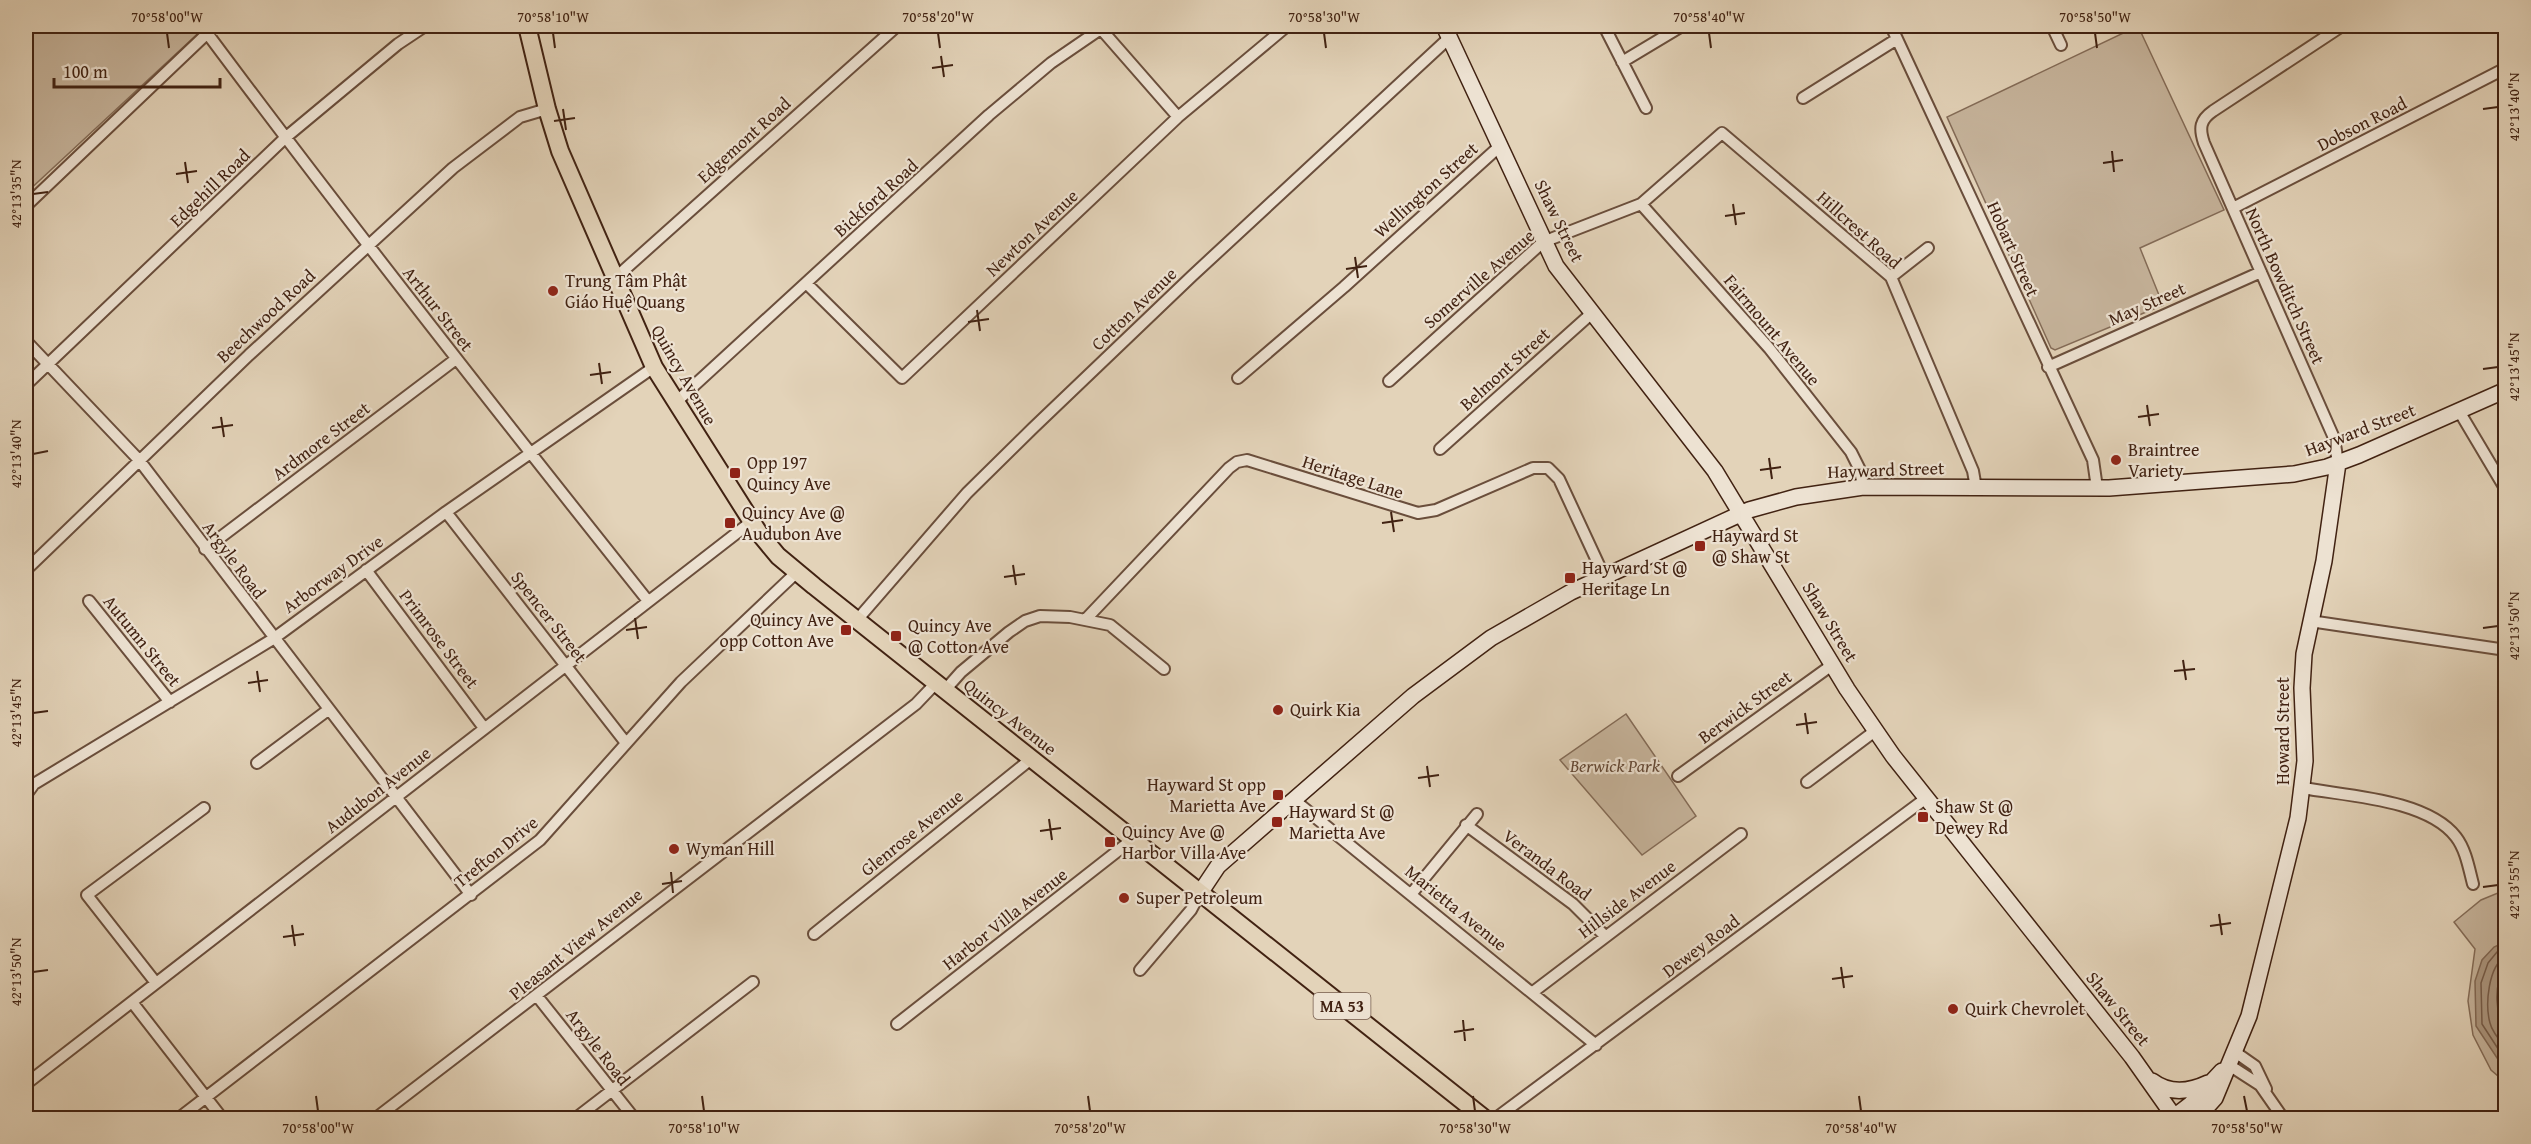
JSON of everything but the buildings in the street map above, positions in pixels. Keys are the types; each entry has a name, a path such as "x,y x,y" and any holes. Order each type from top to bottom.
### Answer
{"main road":[{"name":"Quincy Avenue","path":"527,26 547,109 564,161 654,367 751,522 772,549 797,572 1484,1119"}],"street":[{"name":"Edgehill Road","path":"26,385 285,138 398,44 425,26"},
{"name":"Edgemont Road","path":"614,279 897,26"},
{"name":"Newton Avenue","path":"807,284 902,378 1178,117 1287,26"},
{"path":"1604,26 1646,108"},
{"path":"1622,62 1682,26"},
{"name":"Hobart Street","path":"1891,26 2093,460 2097,488"},
{"path":"2052,26 2061,45"},
{"name":"North Bowditch Street","path":"2338,463 2334,438 2204,143 2201,123 2213,111 2342,26"},
{"path":"1103,27 1178,117"},
{"name":"Bickford Road","path":"675,403 990,114 1051,63 1103,27"},
{"name":"Arthur Street","path":"211,29 285,138 529,453 648,601"},
{"path":"26,206 211,29"},
{"name":"Shaw Street","path":"1446,32 1556,266 1715,471 1743,513 1832,664 1875,731 1925,799 2148,1078 2174,1118"},
{"name":"Cotton Avenue","path":"857,620 967,493 1446,32"},
{"path":"1803,98 1897,39"},
{"name":"Dobson Road","path":"2233,208 2505,68"},
{"name":"Beechwood Road","path":"26,570 368,244 453,168 520,117 547,109"},
{"name":"Hillcrest Road","path":"1662,185 1722,132 1891,277 1973,471 1976,488"},
{"name":"Wellington Street","path":"1238,378 1501,145"},
{"name":"Somerville Avenue","path":"1389,381 1543,242 1641,204 1662,185"},
{"name":"Fairmount Avenue","path":"1641,204 1769,348 1851,452 1860,470 1863,487"},
{"path":"1891,277 1928,248"},
{"name":"May Street","path":"2048,367 2261,272"},
{"name":"Belmont Street","path":"1440,448 1592,313"},
{"name":"Argyle Road","path":"26,341 139,460 273,639 471,895"},
{"name":"Ardmore Street","path":"205,549 456,359"},
{"name":"Arborway Drive","path":"26,795 34,784 273,639 446,512 654,367"},
{"name":"Hayward Street","path":"1200,892 1218,866 1452,666 1524,617 1604,576 1743,513 1783,500 1863,487 2097,488 2269,477 2304,472 2338,463 2505,390"},
{"path":"2459,411 2505,490"},
{"name":"Heritage Lane","path":"1086,619 1229,468 1237,462 1247,460 1418,513 1436,510 1533,468 1548,468 1558,479 1604,576"},
{"name":"Howard Street","path":"2197,1119 2215,1098 2257,990 2303,788 2306,750 2302,676 2310,621 2324,561 2338,463"},
{"name":"Spencer Street","path":"446,512 626,743"},
{"name":"Audubon Avenue","path":"26,1084 751,522"},
{"name":"Primrose Street","path":"366,570 484,728"},
{"name":"Trefton Drive","path":"179,1119 471,895 547,833 690,672 797,572"},
{"name":"Autumn Street","path":"89,601 170,702"},
{"name":"Pleasant View Avenue","path":"376,1119 649,907 961,672 1025,621 1052,615 1086,619 1110,625 1164,669"},
{"path":"2310,621 2505,650"},
{"name":"Berwick Street","path":"1678,776 1832,664"},
{"path":"257,763 328,710"},
{"path":"1807,782 1875,731"},
{"name":"Glenrose Avenue","path":"814,934 1031,759"},
{"path":"2303,788 2392,804 2436,821 2452,832 2459,842 2473,885"},
{"name":"Dewey Road","path":"1496,1119 1925,799"},
{"name":"Marietta Avenue","path":"1294,800 1412,893 1596,1045"},
{"path":"156,983 87,895 204,808"},
{"path":"1412,893 1477,814"},
{"name":"Veranda Road","path":"1466,825 1573,904 1605,936"},
{"name":"Hillside Avenue","path":"1533,992 1742,834"},
{"name":"Harbor Villa Avenue","path":"897,1024 1133,839"},
{"path":"1140,970 1191,910 1200,892"},
{"path":"576,1119 753,982"},
{"name":"Argyle Road","path":"537,996 634,1119"},
{"path":"132,1002 222,1119"},
{"path":"2232,1058 2255,1065 2283,1119"},
{"name":"Howard Street","path":"2174,1118 2213,1081 2232,1058"},
{"path":"2148,1078 2160,1087 2175,1091 2198,1087 2213,1081"}],"green space":[{"path":"26,26 206,26 26,193"},
{"path":"2138,26 2224,210 2140,248 2163,305 2055,350 2051,348 1947,117"},
{"name":"Berwick Park","path":"1626,714 1696,816 1642,855 1560,760"},
{"path":"2505,890 2505,1082 2491,1070 2473,1035 2468,1001 2475,949 2454,922 2481,900"}],"water":[{"path":"2505,942 2505,1070 2476,1026 2475,981 2482,960 2494,947"}],"place":[{"name":"Trung Tâm Phật Giáo Huệ Quang","path":"553,291"},
{"name":"Braintree Variety","path":"2116,460"},
{"name":"Opp 197 Quincy Ave","path":"735,473"},
{"name":"Quincy Ave @ Audubon Ave","path":"730,523"},
{"name":"Hayward St @ Shaw St","path":"1700,546"},
{"name":"Hayward St @ Heritage Ln","path":"1570,578"},
{"name":"Quincy Ave opp Cotton Ave","path":"846,630"},
{"name":"Quincy Ave @ Cotton Ave","path":"896,636"},
{"name":"Quirk Kia","path":"1278,710"},
{"name":"Hayward St opp Marietta Ave","path":"1278,795"},
{"name":"Shaw St @ Dewey Rd","path":"1923,817"},
{"name":"Hayward St @ Marietta Ave","path":"1277,822"},
{"name":"Quincy Ave @ Harbor Villa Ave","path":"1110,842"},
{"name":"Wyman Hill","path":"674,849"},
{"name":"Super Petroleum","path":"1124,898"},
{"name":"Quirk Chevrolet","path":"1953,1009"}]}
